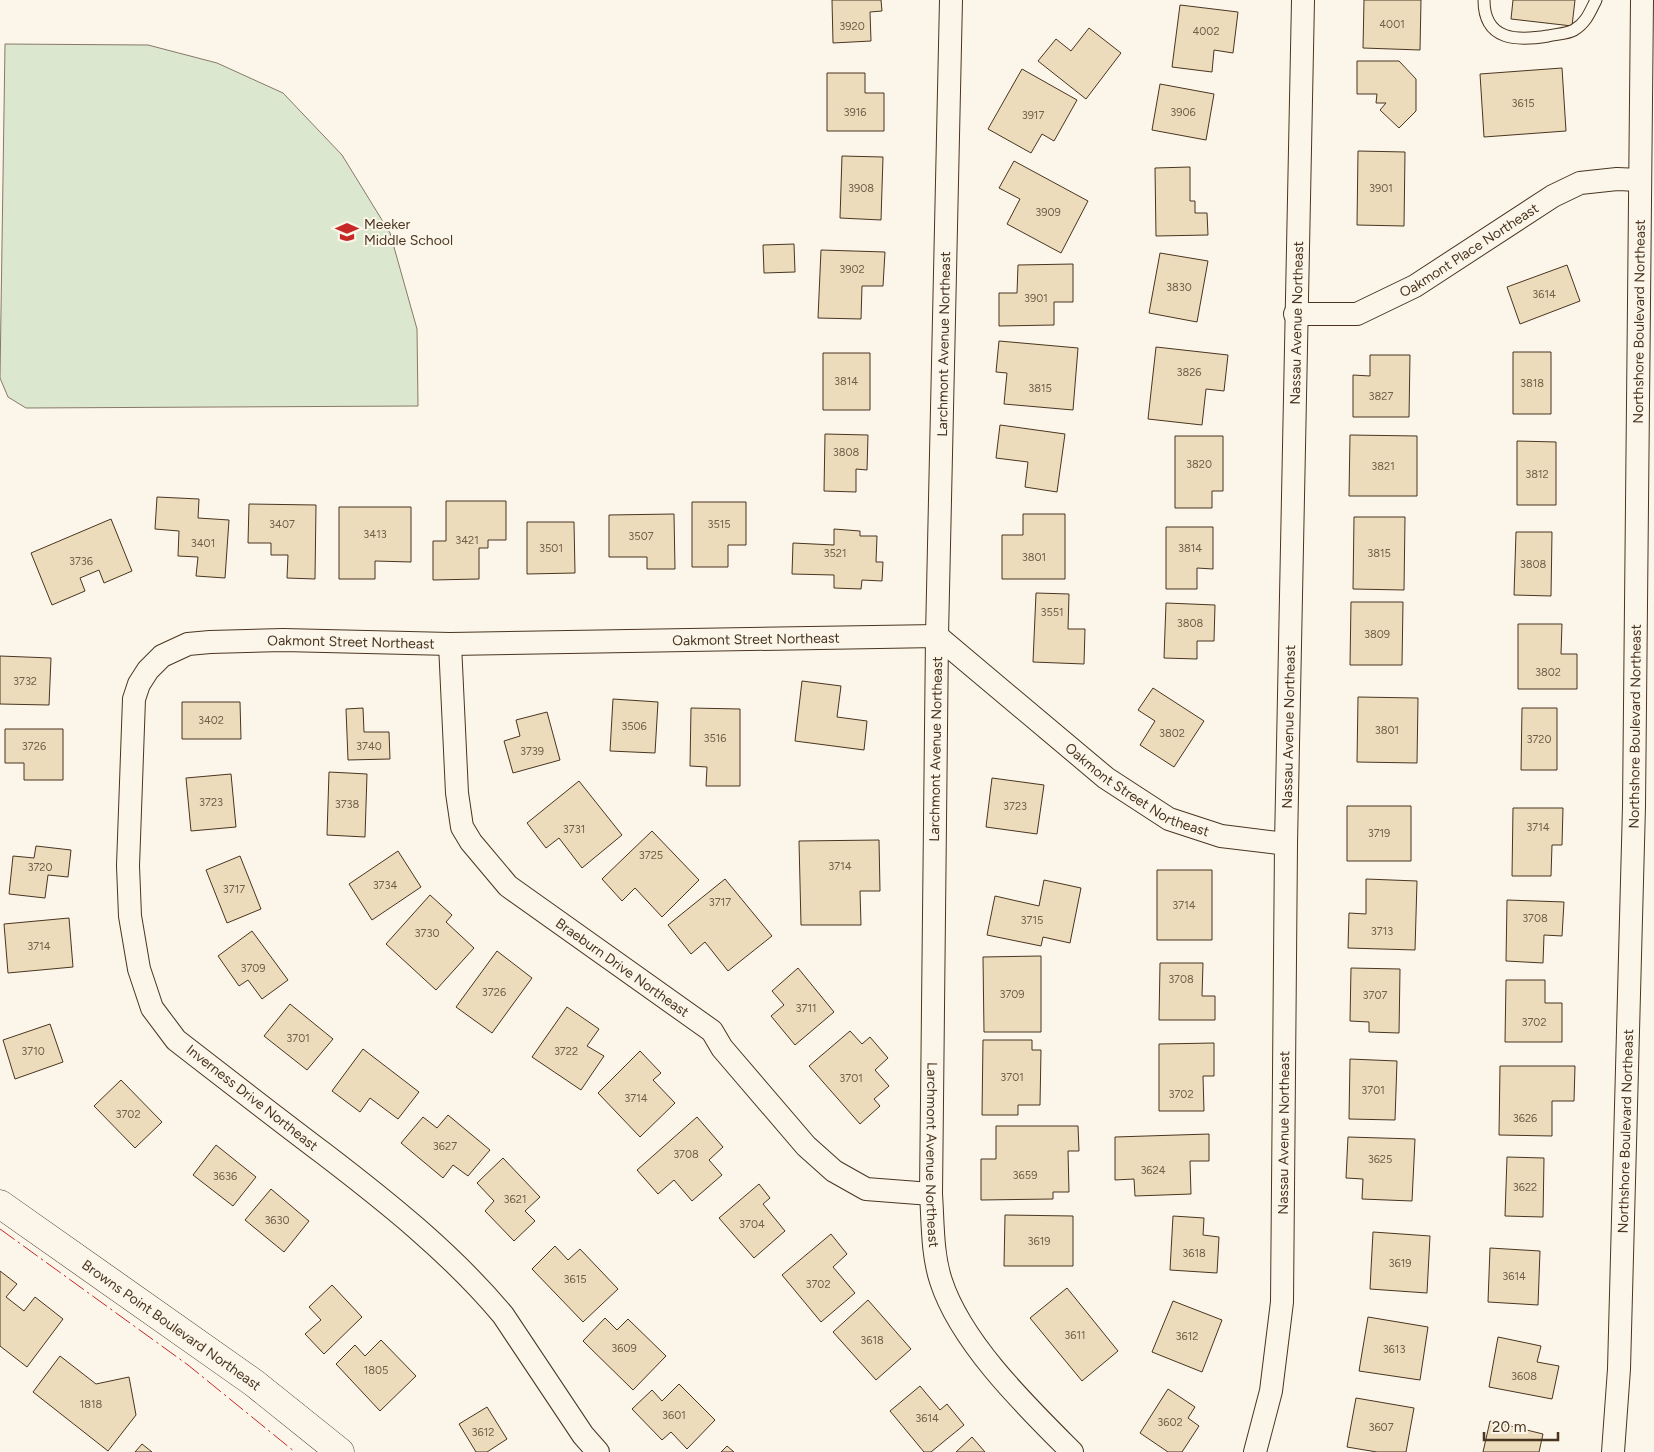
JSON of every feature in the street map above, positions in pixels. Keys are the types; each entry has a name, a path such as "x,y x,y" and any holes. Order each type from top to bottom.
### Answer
{"street":[{"name":"Larchmont Avenue Northeast","path":"955,0 937,636 931,1194 936,1257 941,1280 953,1310 996,1371 1072,1452"},
{"name":"Nassau Avenue Northeast","path":"1255,1452 1271,1391 1282,1302 1286,844 1295,314 1303,0"},
{"name":"Northshore Boulevard Northeast","path":"1613,1452 1619,1369 1634,806 1642,0"},
{"name":"Oakmont Place Northeast","path":"1295,314 1357,314 1415,286 1553,196 1580,183 1617,179 1640,180"},
{"name":"Oakmont Street Northeast","path":"162,656 188,644 283,640 450,644 937,636 1106,778 1169,819 1221,836 1286,844"},
{"name":"Braeburn Drive Northeast","path":"450,644 457,793 462,827 488,864 508,886 712,1031 722,1048 806,1146 834,1171 866,1190 931,1194"},
{"name":"Inverness Drive Northeast","path":"162,656 148,670 138,684 134,699 128,847 130,916 134,951 152,1008 176,1040 371,1190 428,1238 482,1291 503,1315 583,1435 598,1452"},
{"name":"Browns Point Boulevard Northeast","path":"0,1204 246,1377 340,1452"}],"lane":[{"path":"1484,0 1488,22 1500,35 1524,40 1573,31 1587,20 1596,0"}],"green space":[{"path":"5,44 148,45 217,63 283,93 342,155 390,233 417,329 418,406 26,408 8,397 0,378"}],"building":[{"path":"832,0 881,0 882,11 870,12 871,41 833,43"},
{"path":"1364,0 1421,0 1420,50 1363,48"},
{"path":"1513,0 1575,0 1572,26 1511,19"},
{"path":"1180,5 1238,12 1233,53 1214,50 1212,72 1172,67"},
{"path":"1089,28 1121,53 1086,99 1038,61 1056,39 1071,51"},
{"path":"1357,61 1399,61 1416,79 1416,111 1399,128 1380,110 1386,103 1376,103 1377,94 1357,94"},
{"path":"1562,68 1566,131 1484,137 1480,74"},
{"path":"1022,69 1077,100 1054,141 1042,134 1031,153 988,129"},
{"path":"827,73 865,73 865,93 884,93 884,131 827,131"},
{"path":"1160,84 1214,94 1206,140 1152,130"},
{"path":"1358,151 1405,152 1404,226 1357,225"},
{"path":"842,156 883,157 881,220 840,218"},
{"path":"1014,161 1088,201 1061,253 1007,224 1020,199 999,188"},
{"path":"1190,167 1190,201 1195,201 1195,213 1207,213 1208,235 1156,236 1155,168"},
{"path":"794,244 795,272 764,273 763,245"},
{"path":"821,250 885,252 883,286 862,286 861,319 818,318"},
{"path":"1160,253 1208,261 1197,322 1149,313"},
{"path":"1073,264 1073,302 1054,302 1054,325 999,326 999,293 1017,293 1018,265"},
{"path":"1567,265 1580,301 1520,324 1507,287"},
{"path":"999,341 1078,348 1073,410 1004,404 1007,373 996,372"},
{"path":"1156,347 1228,355 1224,391 1206,389 1202,425 1148,419"},
{"path":"1513,352 1551,352 1551,414 1513,414"},
{"path":"823,353 870,353 870,410 823,410"},
{"path":"1370,355 1410,355 1409,417 1353,417 1353,375 1370,376"},
{"path":"1000,425 1065,434 1057,492 1025,487 1028,462 996,458"},
{"path":"825,434 868,435 867,470 856,469 856,492 824,491"},
{"path":"1350,435 1417,436 1417,496 1349,496"},
{"path":"1175,436 1223,436 1223,491 1212,491 1212,508 1175,508"},
{"path":"1517,441 1556,442 1556,505 1517,505"},
{"path":"157,497 199,499 198,518 229,520 225,578 196,576 198,557 178,556 179,531 155,529"},
{"path":"446,501 506,501 506,540 488,540 488,548 479,548 479,579 433,580 433,541 446,541"},
{"path":"692,502 746,502 746,545 728,545 728,567 692,567"},
{"path":"249,504 316,505 315,579 287,578 288,555 271,555 271,543 248,543"},
{"path":"339,507 411,507 411,562 375,561 375,579 339,579"},
{"path":"674,514 675,569 647,569 647,557 609,557 609,515"},
{"path":"1023,514 1065,514 1065,579 1002,579 1002,535 1023,535"},
{"path":"1354,517 1405,517 1404,590 1353,589"},
{"path":"111,519 132,571 104,583 99,570 80,578 85,591 52,605 31,553"},
{"path":"527,522 574,522 575,573 527,574"},
{"path":"1166,527 1213,527 1213,569 1197,568 1197,589 1166,589"},
{"path":"834,529 860,531 860,536 877,536 876,562 883,562 882,581 862,580 861,589 834,588 834,575 792,574 793,543 834,545"},
{"path":"1516,532 1552,532 1551,596 1514,595"},
{"path":"1036,593 1069,594 1068,629 1085,629 1084,664 1033,662"},
{"path":"1351,602 1403,602 1402,665 1350,665"},
{"path":"1166,603 1215,605 1214,641 1197,641 1197,659 1164,658"},
{"path":"1518,624 1562,624 1561,654 1577,654 1577,689 1518,689"},
{"path":"0,656 51,658 49,705 0,704"},
{"path":"802,681 841,686 837,717 867,721 864,750 795,741"},
{"path":"1153,688 1204,721 1174,767 1140,745 1155,721 1138,710"},
{"path":"1358,697 1418,698 1417,763 1357,762"},
{"path":"613,699 658,702 655,753 610,751"},
{"path":"182,702 240,702 241,739 182,739"},
{"path":"363,708 364,732 389,732 390,759 348,760 346,709"},
{"path":"691,708 740,709 740,786 706,786 707,767 690,766"},
{"path":"1522,708 1557,708 1557,770 1521,770"},
{"path":"547,712 560,760 513,773 504,741 520,736 516,720"},
{"path":"5,729 63,729 63,780 24,780 24,763 5,763"},
{"path":"329,772 367,774 365,837 327,835"},
{"path":"231,774 236,827 191,831 186,778"},
{"path":"992,778 1044,785 1037,834 986,827"},
{"path":"579,781 622,835 582,868 559,838 546,848 527,823"},
{"path":"1347,806 1411,806 1411,861 1347,861"},
{"path":"1513,808 1563,808 1562,845 1552,845 1551,876 1512,876"},
{"path":"652,831 699,880 662,917 635,888 622,901 602,879"},
{"path":"879,840 880,891 860,891 861,925 801,925 799,841"},
{"path":"36,846 71,850 68,877 48,875 45,898 9,894 13,856 34,858"},
{"path":"398,851 421,887 372,920 349,884"},
{"path":"240,856 261,909 227,923 206,870"},
{"path":"1157,870 1212,870 1212,940 1157,940"},
{"path":"725,879 772,936 728,971 705,942 691,954 668,925"},
{"path":"1366,879 1417,881 1415,950 1348,948 1349,913 1366,914"},
{"path":"1044,880 1081,888 1070,943 1043,937 1041,946 987,935 995,896 1039,906"},
{"path":"430,895 452,915 446,922 474,948 436,990 386,944"},
{"path":"1507,900 1564,902 1562,936 1544,935 1543,963 1506,961"},
{"path":"69,918 73,967 8,973 4,924"},
{"path":"252,931 288,980 262,999 248,980 239,986 218,956"},
{"path":"497,951 532,978 492,1033 456,1007"},
{"path":"1041,956 1041,1032 984,1032 983,957"},
{"path":"1160,963 1203,963 1202,996 1215,996 1215,1020 1159,1020"},
{"path":"798,968 834,1012 795,1045 771,1016 784,1005 772,991"},
{"path":"1351,968 1400,969 1399,1033 1369,1032 1369,1022 1350,1021"},
{"path":"1506,980 1545,980 1545,1003 1562,1003 1562,1042 1505,1042"},
{"path":"290,1004 333,1039 307,1070 264,1036"},
{"path":"567,1007 599,1029 587,1046 604,1056 581,1090 532,1057"},
{"path":"50,1024 63,1062 15,1079 3,1040"},
{"path":"850,1031 862,1044 870,1037 888,1058 875,1070 889,1086 874,1099 880,1106 860,1124 809,1066"},
{"path":"983,1040 1032,1040 1032,1050 1041,1050 1040,1105 1018,1105 1018,1115 982,1115"},
{"path":"1214,1043 1214,1076 1203,1076 1204,1111 1159,1111 1159,1044"},
{"path":"363,1049 419,1092 398,1119 370,1098 360,1112 332,1091"},
{"path":"640,1051 661,1073 653,1080 675,1103 640,1137 598,1093"},
{"path":"1350,1059 1397,1061 1395,1120 1349,1119"},
{"path":"1500,1066 1575,1066 1574,1101 1552,1101 1552,1136 1499,1135"},
{"path":"121,1080 162,1122 135,1148 94,1106"},
{"path":"448,1115 490,1150 468,1176 453,1165 443,1178 401,1143 423,1117 437,1128"},
{"path":"697,1117 723,1147 709,1160 722,1175 692,1201 674,1180 658,1194 637,1170"},
{"path":"996,1126 1078,1126 1079,1151 1068,1151 1069,1192 1053,1192 1053,1199 981,1200 981,1159 996,1159"},
{"path":"1209,1134 1209,1161 1190,1161 1191,1194 1135,1196 1134,1179 1115,1180 1115,1137"},
{"path":"1348,1137 1415,1139 1412,1201 1362,1199 1363,1179 1346,1178"},
{"path":"216,1145 256,1177 233,1206 193,1175"},
{"path":"1507,1157 1544,1158 1543,1217 1505,1216"},
{"path":"503,1158 540,1197 525,1211 535,1221 514,1241 485,1211 494,1201 477,1183"},
{"path":"759,1184 770,1198 763,1204 785,1231 754,1258 719,1218"},
{"path":"271,1189 309,1221 284,1252 245,1220"},
{"path":"1005,1215 1073,1216 1073,1266 1004,1266"},
{"path":"1173,1216 1204,1218 1203,1235 1219,1237 1217,1273 1170,1270"},
{"path":"1373,1232 1430,1236 1427,1293 1370,1289"},
{"path":"831,1234 847,1254 833,1267 855,1293 821,1322 782,1275"},
{"path":"555,1246 568,1260 580,1249 618,1289 583,1322 532,1269"},
{"path":"1490,1248 1540,1251 1538,1305 1488,1302"},
{"path":"0,1271 17,1284 6,1297 24,1311 35,1297 63,1319 27,1367 0,1346"},
{"path":"332,1285 362,1317 324,1354 305,1334 321,1320 309,1307"},
{"path":"1067,1288 1118,1351 1082,1381 1030,1318"},
{"path":"868,1300 911,1349 876,1380 833,1332"},
{"path":"1173,1301 1222,1320 1202,1372 1152,1352"},
{"path":"1368,1317 1428,1327 1420,1380 1359,1371"},
{"path":"605,1318 617,1330 628,1319 666,1356 633,1390 583,1341"},
{"path":"1498,1337 1541,1346 1537,1362 1559,1366 1552,1399 1489,1387"},
{"path":"381,1340 416,1376 380,1411 336,1364 355,1345 365,1356"},
{"path":"60,1356 96,1384 129,1377 136,1415 108,1451 33,1392"},
{"path":"679,1384 715,1420 687,1449 671,1432 662,1440 632,1409 652,1390 662,1401"},
{"path":"920,1386 940,1410 947,1404 964,1425 931,1452 924,1452 890,1411"},
{"path":"1168,1389 1195,1407 1188,1418 1199,1426 1182,1452 1168,1452 1140,1433"},
{"path":"1356,1398 1414,1408 1406,1452 1377,1452 1347,1447"},
{"path":"487,1407 507,1439 487,1452 476,1452 459,1424"},
{"path":"1490,1421 1543,1434 1539,1452 1483,1452"},
{"path":"972,1437 985,1452 956,1452"},
{"path":"142,1444 152,1452 135,1452"},
{"path":"727,1446 734,1452 721,1452"}],"power":[{"path":"0,1229 188,1365 295,1452"}],"place":[{"name":"Meeker Middle School","path":"347,232"}]}
